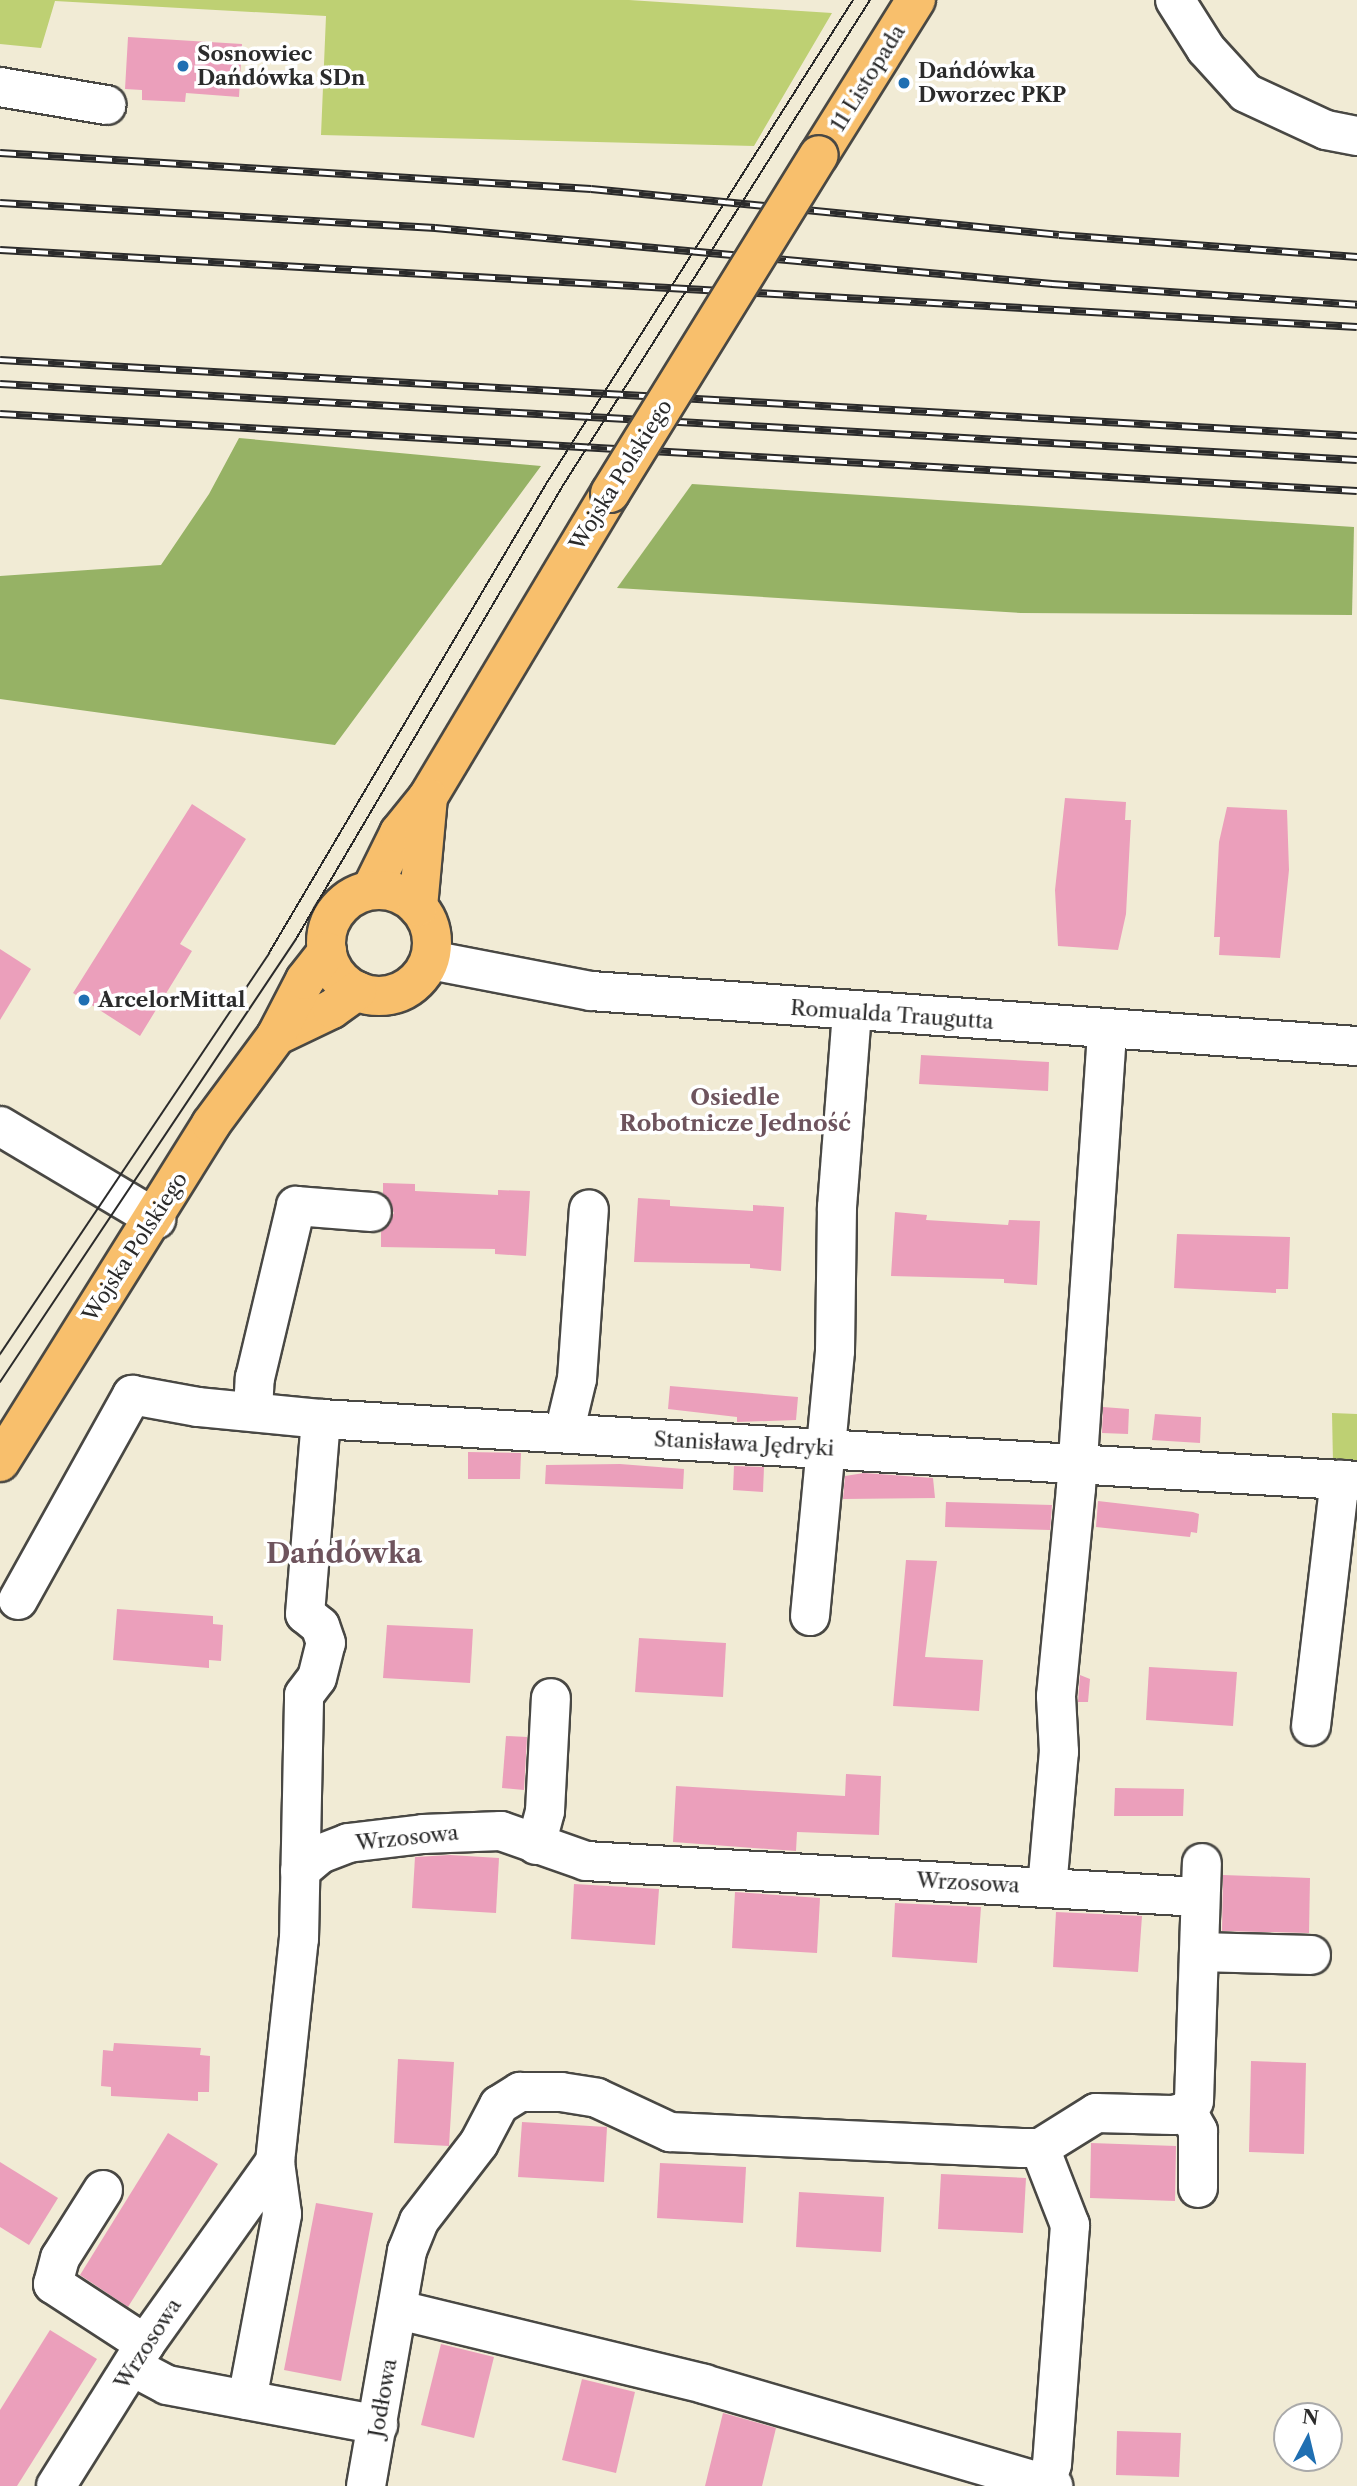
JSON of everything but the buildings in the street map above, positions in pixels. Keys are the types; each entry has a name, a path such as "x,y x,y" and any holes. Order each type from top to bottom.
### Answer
{"main road":[{"name":"11 Listopada","path":"819,155 914,0"},
{"name":"Wojska Polskiego","path":"371,890 399,832 428,797 610,494 819,155"},
{"name":"Wojska Polskiego","path":"418,906 428,797"},
{"path":"371,890 394,892 418,906 429,923 430,960 413,984 401,992 371,996 357,991 337,975 327,952 334,915 352,897 371,890"},
{"name":"Wojska Polskiego","path":"0,1462 156,1219 211,1124 276,1036 305,980 327,952"},
{"name":"Wojska Polskiego","path":"276,1036 332,1009 357,991"}],"street":[{"path":"1175,0 1206,49 1246,93 1325,130 1357,136"},
{"path":"0,88 106,105"},
{"name":"Romualda Traugutta","path":"430,960 591,991 852,1013 1357,1046"},
{"path":"810,1616 823,1448 835,1351 837,1207 852,1013"},
{"path":"1047,1888 1059,1752 1056,1696 1076,1462 1107,1029"},
{"path":"0,1126 156,1219"},
{"path":"253,1411 255,1378 296,1206 372,1212"},
{"path":"564,1433 577,1378 589,1209"},
{"name":"Stanisława Jędryki","path":"18,1600 132,1395 321,1419 1348,1480"},
{"path":"300,1871 304,1695 317,1678 326,1643 320,1626 305,1614 321,1419"},
{"path":"1311,1726 1348,1480"},
{"path":"536,1845 545,1811 551,1698"},
{"name":"Wrzosowa","path":"56,2486 139,2356 275,2162 299,1939 300,1871 320,1854 348,1843 386,1838 502,1832 586,1861 1047,1888 1201,1880 1199,1952"},
{"path":"399,2309 691,2381 1049,2485 1070,2225 1040,2148 1096,2113 1174,2115 1187,2111 1194,2101 1199,1952 1311,1955"},
{"name":"Jodłowa","path":"366,2486 407,2251 419,2221 478,2143 499,2105 520,2092 561,2092 597,2098 670,2132 1040,2148"},
{"path":"1187,2111 1198,2131 1198,2188"},
{"path":"247,2400 282,2214 275,2162"},
{"path":"103,2190 60,2258 53,2284 139,2356 167,2385 378,2425"}],"green space":[{"path":"0,0 629,0 832,13 754,146 321,135 326,16 55,1 41,48 0,44"},
{"path":"239,438 541,466 335,745 0,699 0,576 161,565 209,494"},
{"path":"692,484 1354,527 1352,615 1021,613 617,588"},
{"path":"1332,1413 1357,1414 1357,1464 1333,1462"}],"tram line":[{"path":"0,1354 269,953 546,484 853,0"},
{"path":"0,1382 296,939 562,487 870,0"}],"railway":[{"path":"0,153 591,189 1059,235 1357,257"},
{"path":"0,203 435,228 1052,284 1357,305"},
{"path":"0,250 1357,327"},
{"path":"0,360 1357,436"},
{"path":"0,384 1357,460"},
{"path":"0,414 1357,491"}],"place":[{"name":"Sosnowiec Dańdówka SDn","path":"183,66"},
{"name":"Dańdówka Dworzec PKP","path":"904,83"},
{"name":"ArcelorMittal","path":"84,1000"}],"district":[{"name":"Osiedle Robotnicze Jedność","path":"735,1110"},
{"name":"Dańdówka","path":"344,1553"}]}
